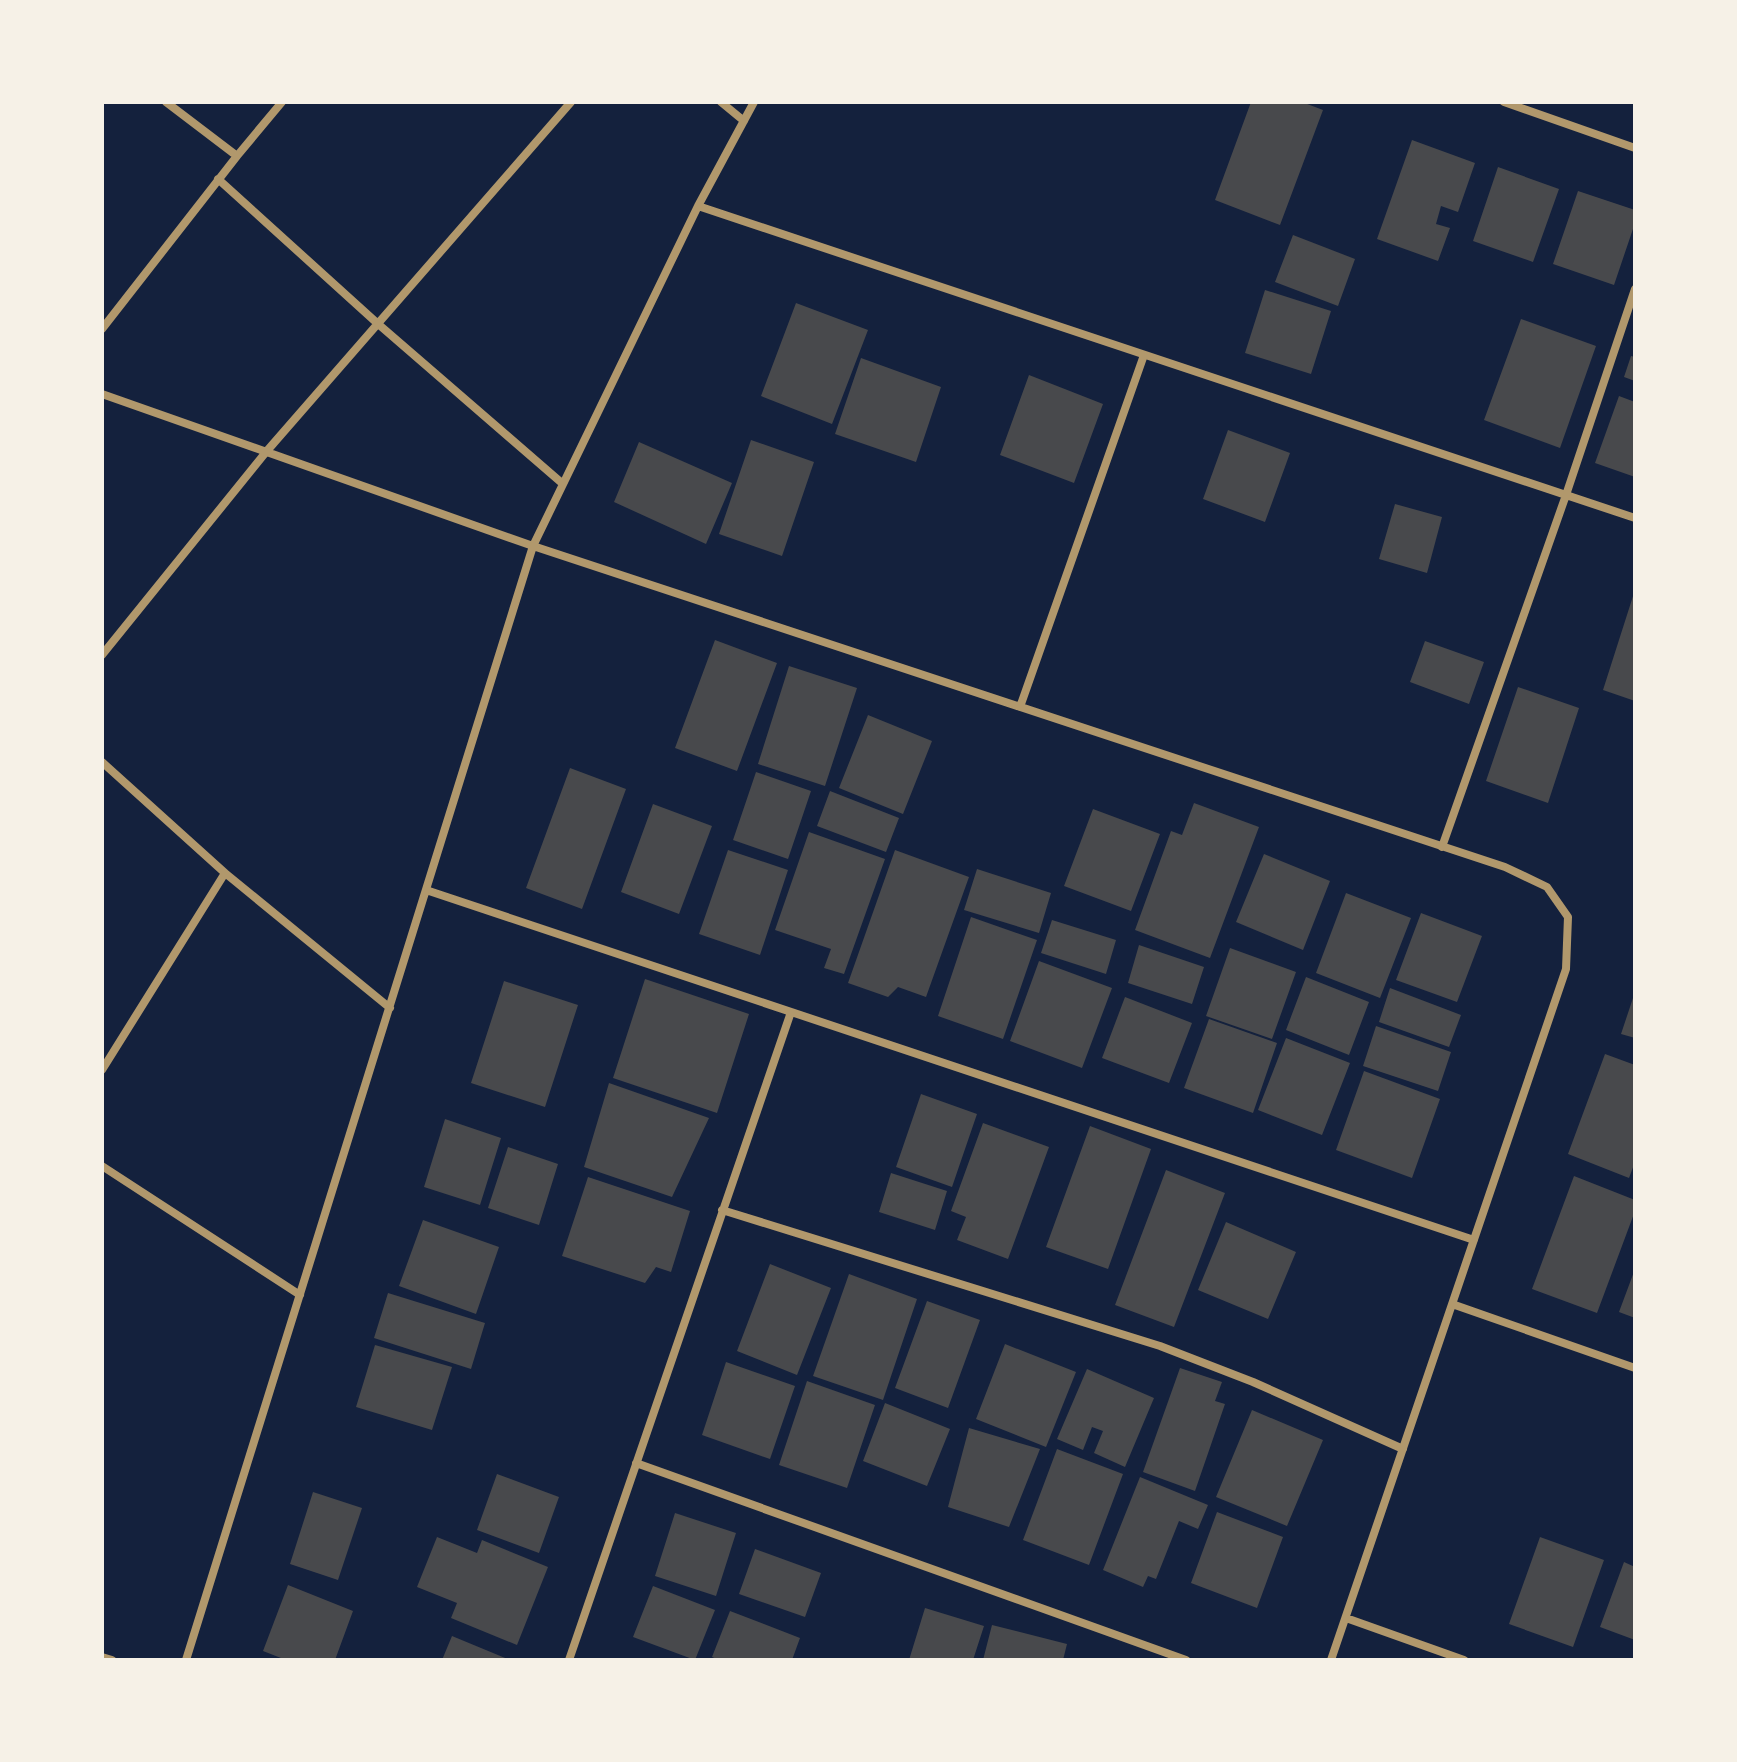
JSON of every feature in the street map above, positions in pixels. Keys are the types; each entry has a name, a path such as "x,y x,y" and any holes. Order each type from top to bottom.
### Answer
{"street":[{"path":"166,102 237,156"},
{"path":"102,329 282,102"},
{"path":"102,655 266,452 571,102"},
{"path":"721,102 744,121"},
{"path":"186,1660 533,546 698,206 754,102"},
{"path":"1504,102 1635,148"},
{"path":"218,179 377,323 563,484"},
{"path":"698,206 1635,518"},
{"path":"1442,847 1635,289"},
{"path":"1020,707 1144,355"},
{"path":"102,394 533,546 1505,867 1547,887 1568,917 1566,969 1331,1660"},
{"path":"102,762 225,873 390,1008"},
{"path":"102,1070 225,873"},
{"path":"426,890 1474,1240"},
{"path":"569,1660 791,1012"},
{"path":"102,1166 300,1295"},
{"path":"722,1210 1160,1346 1253,1382 1403,1449"},
{"path":"1452,1304 1635,1368"},
{"path":"636,1463 1186,1660"},
{"path":"1346,1618 1464,1660"},
{"path":"102,1657 112,1660"}],"building":[{"path":"1251,102 1302,102 1323,110 1280,225 1215,200"},
{"path":"1412,140 1475,163 1458,212 1441,206 1436,224 1450,228 1438,261 1377,239"},
{"path":"1498,167 1559,189 1533,262 1473,241"},
{"path":"1578,191 1635,210 1635,223 1614,285 1553,264"},
{"path":"1293,235 1355,259 1338,306 1275,282"},
{"path":"1265,290 1331,311 1311,374 1245,353"},
{"path":"796,303 868,330 832,424 761,396"},
{"path":"1521,319 1596,346 1560,448 1484,420"},
{"path":"1631,356 1635,357 1635,381 1624,377"},
{"path":"861,358 941,387 916,462 835,434"},
{"path":"1029,375 1103,404 1074,483 1000,455"},
{"path":"1619,396 1635,402 1635,477 1595,463"},
{"path":"1228,430 1290,453 1265,522 1203,499"},
{"path":"751,440 814,462 782,556 719,534"},
{"path":"639,442 732,483 706,544 614,502"},
{"path":"1395,504 1442,517 1427,573 1379,559"},
{"path":"1635,593 1635,701 1603,690"},
{"path":"715,640 777,663 737,771 675,748"},
{"path":"1425,641 1484,662 1469,704 1410,682"},
{"path":"789,666 857,688 825,786 758,764"},
{"path":"1518,687 1579,708 1548,803 1486,781"},
{"path":"868,715 932,741 903,814 839,788"},
{"path":"570,768 626,789 582,909 526,888"},
{"path":"756,772 811,791 788,859 733,840"},
{"path":"830,791 899,818 886,852 817,826"},
{"path":"1194,803 1259,827 1210,958 1135,930 1171,831 1182,835"},
{"path":"653,804 712,826 679,914 621,892"},
{"path":"1093,809 1160,834 1131,911 1064,886"},
{"path":"809,832 885,859 844,974 824,968 831,949 775,930"},
{"path":"728,850 788,870 760,955 699,934"},
{"path":"895,850 969,877 926,997 898,987 888,997 848,983"},
{"path":"1264,854 1330,881 1303,950 1236,922"},
{"path":"977,869 1051,893 1039,933 964,910"},
{"path":"1346,893 1411,918 1380,998 1316,973"},
{"path":"1421,913 1482,936 1457,1002 1396,980"},
{"path":"971,917 1037,940 1003,1039 938,1016"},
{"path":"1052,920 1116,940 1106,974 1041,953"},
{"path":"1139,945 1204,967 1192,1004 1128,983"},
{"path":"1230,948 1296,972 1272,1039 1206,1016"},
{"path":"1039,961 1112,988 1082,1068 1010,1041"},
{"path":"1306,977 1369,1002 1349,1055 1286,1030"},
{"path":"645,979 749,1014 717,1113 613,1078"},
{"path":"504,981 578,1005 545,1107 471,1083"},
{"path":"1390,988 1461,1015 1449,1047 1379,1022"},
{"path":"1635,992 1635,1038 1621,1034"},
{"path":"1125,997 1192,1023 1169,1083 1102,1058"},
{"path":"1209,1019 1277,1043 1253,1113 1184,1088"},
{"path":"1376,1026 1451,1052 1438,1091 1363,1066"},
{"path":"1286,1038 1350,1063 1322,1135 1258,1110"},
{"path":"1605,1054 1635,1065 1635,1162 1629,1178 1568,1154"},
{"path":"1364,1071 1440,1099 1412,1178 1336,1150"},
{"path":"609,1083 709,1118 672,1197 584,1167"},
{"path":"921,1094 977,1114 952,1187 896,1167"},
{"path":"445,1119 501,1138 480,1205 424,1187"},
{"path":"983,1123 1049,1147 1008,1259 957,1240 966,1217 951,1211"},
{"path":"1090,1126 1151,1149 1108,1269 1046,1247"},
{"path":"508,1147 558,1164 539,1225 488,1208"},
{"path":"1166,1170 1225,1193 1174,1327 1115,1305"},
{"path":"891,1173 947,1191 935,1230 879,1212"},
{"path":"1574,1176 1635,1200 1635,1211 1597,1313 1532,1289"},
{"path":"588,1177 690,1211 671,1272 656,1267 645,1283 562,1256"},
{"path":"423,1220 499,1247 476,1314 399,1286"},
{"path":"1226,1222 1296,1252 1268,1319 1198,1290"},
{"path":"770,1264 831,1288 797,1375 737,1351"},
{"path":"1635,1269 1635,1318 1619,1312"},
{"path":"849,1274 917,1299 883,1400 813,1376"},
{"path":"388,1293 485,1323 471,1369 374,1338"},
{"path":"927,1301 980,1320 948,1408 895,1388"},
{"path":"1005,1344 1076,1372 1046,1447 976,1419"},
{"path":"375,1345 452,1367 432,1430 356,1407"},
{"path":"726,1362 795,1386 770,1459 702,1435"},
{"path":"1180,1368 1222,1382 1215,1401 1225,1404 1195,1491 1143,1472"},
{"path":"1087,1369 1154,1398 1125,1467 1094,1453 1103,1431 1092,1427 1083,1450 1057,1439"},
{"path":"807,1381 875,1405 847,1488 779,1465"},
{"path":"885,1403 950,1429 927,1486 863,1461"},
{"path":"1252,1410 1323,1440 1287,1526 1216,1497"},
{"path":"969,1428 1040,1449 1009,1527 948,1507"},
{"path":"1057,1449 1123,1474 1089,1565 1023,1540"},
{"path":"497,1474 559,1497 539,1553 477,1530"},
{"path":"1140,1477 1208,1505 1198,1529 1179,1521 1156,1579 1148,1576 1143,1587 1103,1570"},
{"path":"313,1492 362,1508 338,1580 290,1564"},
{"path":"1217,1512 1283,1537 1257,1608 1191,1583"},
{"path":"675,1513 736,1533 716,1596 655,1576"},
{"path":"437,1537 477,1553 482,1540 548,1567 517,1645 451,1618 457,1603 417,1587"},
{"path":"1540,1537 1604,1560 1573,1647 1509,1624"},
{"path":"755,1549 821,1573 805,1617 739,1594"},
{"path":"1624,1562 1635,1567 1635,1640 1600,1627"},
{"path":"288,1585 353,1611 335,1660 286,1660 263,1651"},
{"path":"653,1586 715,1610 695,1660 633,1637"},
{"path":"925,1608 984,1626 973,1660 909,1660"},
{"path":"730,1611 800,1638 792,1660 719,1660 712,1657"},
{"path":"992,1625 1067,1644 1063,1660 983,1660"},
{"path":"452,1636 510,1660 442,1660"}]}
